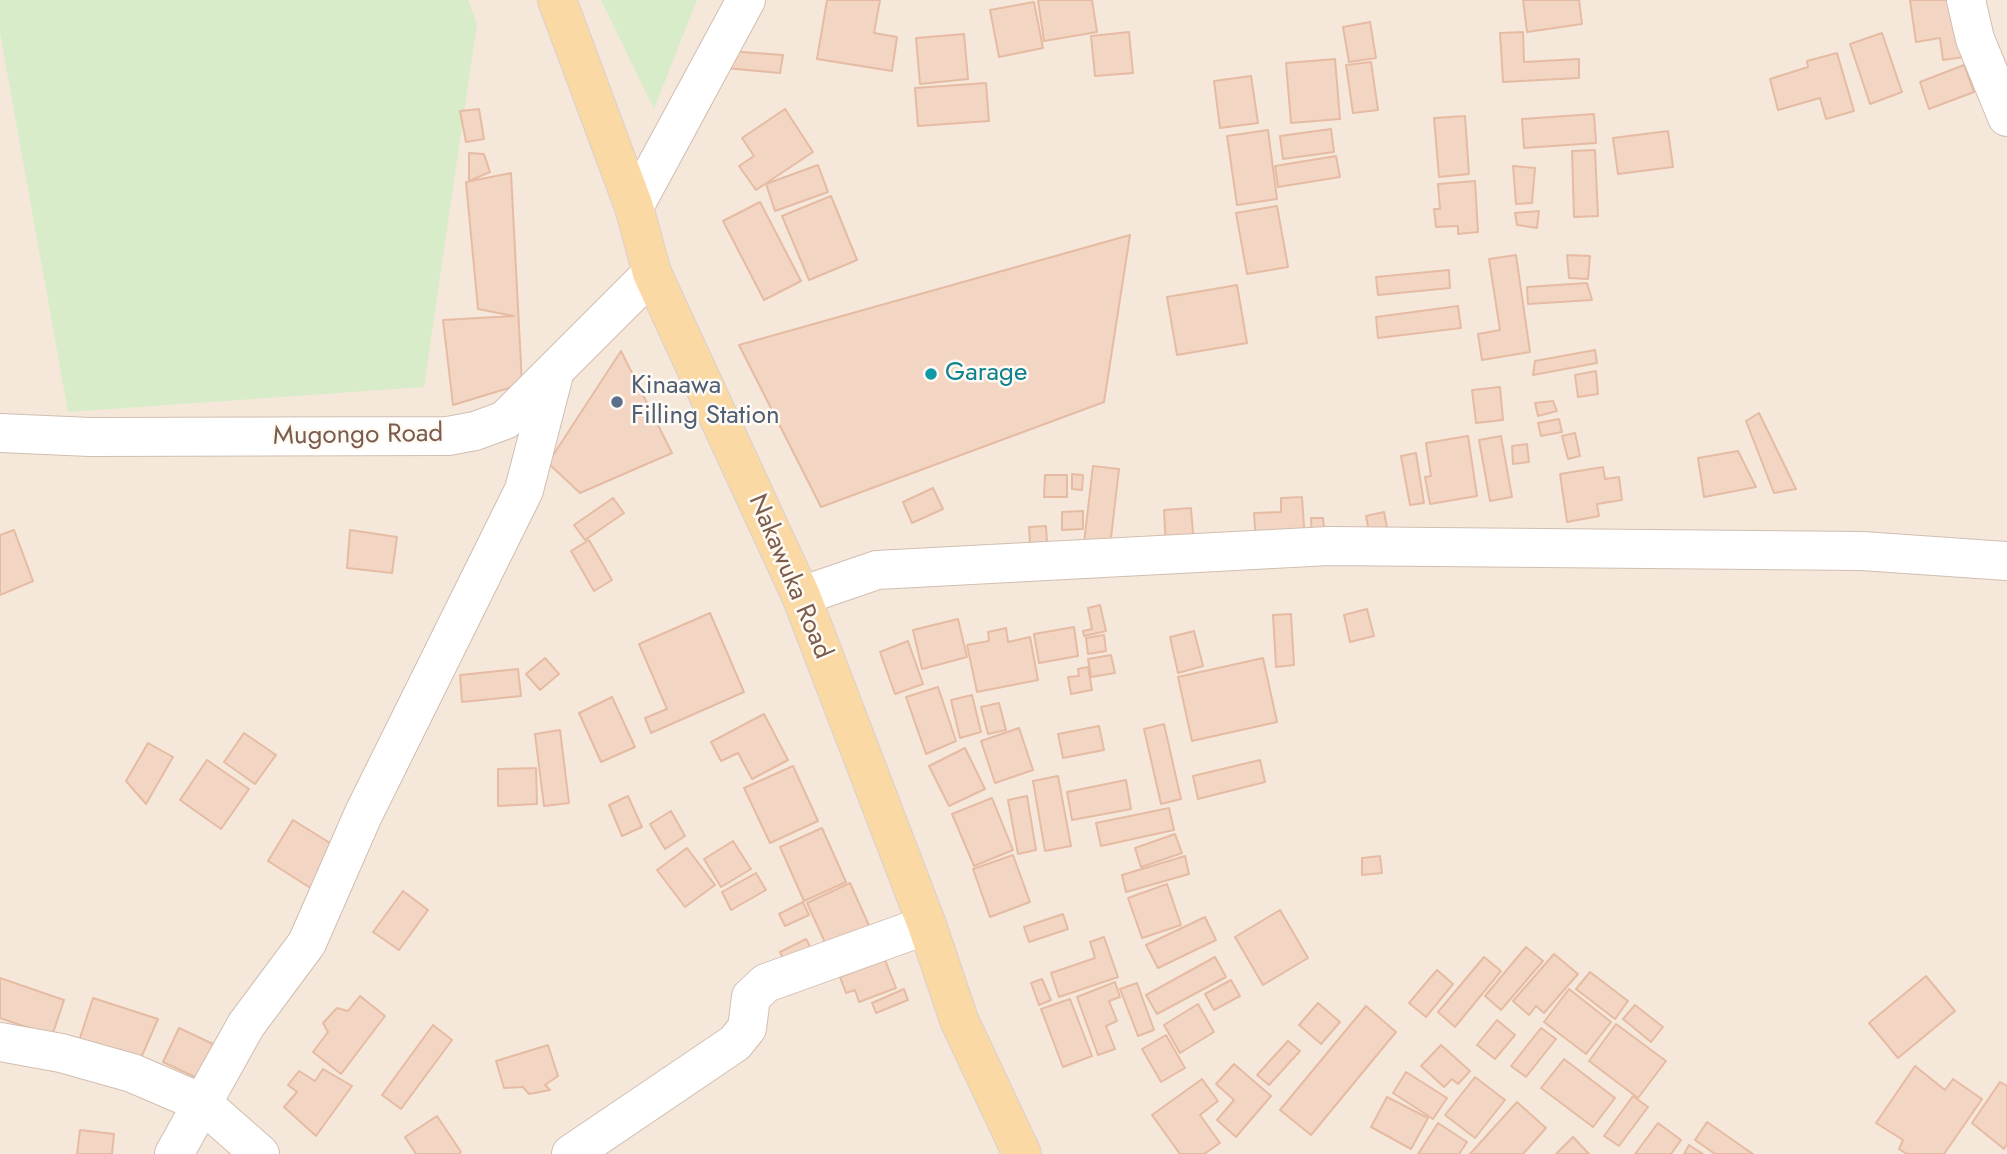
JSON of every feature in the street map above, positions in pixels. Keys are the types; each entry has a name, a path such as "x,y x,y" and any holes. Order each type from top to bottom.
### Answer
{"main road":[{"name":"Nakawuka Road","path":"557,0 634,207 652,273 801,596 927,925 959,1020 1022,1154"}],"street":[{"path":"634,207 746,0"},
{"path":"1966,0 1975,39 2007,117"},
{"name":"Mugongo Road","path":"0,433 90,437 448,436 475,431 505,420 554,374 652,273"},
{"path":"174,1154 246,1025 307,943 363,815 524,490 554,374"},
{"path":"801,596 877,570 1329,546 1849,550 2007,561"},
{"path":"571,1154 736,1043 747,1028 751,997 766,983 927,925"},
{"path":"0,1042 61,1053 132,1073 202,1103 260,1154"}],"shaded area":[{"path":"0,0 2007,0 2007,1154 0,1154"}],"green space":[{"path":"0,0 468,0 477,24 424,387 68,412 0,33"},
{"path":"601,0 697,0 654,109"}],"building":[{"path":"827,0 880,0 874,33 897,37 892,71 817,59"},
{"path":"1038,0 1092,0 1097,32 1044,41"},
{"path":"1523,0 1579,0 1582,24 1527,32"},
{"path":"1910,0 1963,0 1971,56 1943,60 1940,38 1916,42"},
{"path":"1034,2 1043,48 999,57 990,10"},
{"path":"1370,22 1376,58 1349,62 1343,27"},
{"path":"1129,32 1133,73 1095,76 1091,36"},
{"path":"1523,32 1524,62 1579,59 1579,78 1503,82 1500,33"},
{"path":"1882,33 1902,92 1870,104 1850,44"},
{"path":"964,34 968,79 920,84 916,38"},
{"path":"728,51 783,55 780,73 725,68"},
{"path":"1837,53 1854,111 1826,119 1820,98 1778,110 1770,79 1808,67 1807,61"},
{"path":"1335,59 1340,119 1291,123 1286,63"},
{"path":"1371,62 1378,110 1353,113 1346,65"},
{"path":"1964,65 1974,92 1929,109 1920,82"},
{"path":"1251,76 1258,123 1220,128 1214,81"},
{"path":"986,83 989,121 918,126 915,88"},
{"path":"479,109 484,139 466,142 460,111"},
{"path":"785,109 813,152 756,190 739,166 754,156 742,138"},
{"path":"1594,114 1596,143 1524,148 1522,119"},
{"path":"1465,116 1469,174 1439,177 1434,118"},
{"path":"1331,129 1334,152 1283,159 1280,136"},
{"path":"1268,130 1277,199 1237,205 1227,136"},
{"path":"1668,131 1673,167 1618,174 1613,138"},
{"path":"1595,150 1598,216 1574,217 1572,151"},
{"path":"469,153 484,154 490,172 469,181"},
{"path":"1336,156 1340,177 1278,187 1275,166"},
{"path":"818,165 828,192 775,211 766,184"},
{"path":"1513,166 1535,168 1532,203 1516,204"},
{"path":"511,173 522,384 453,405 443,320 514,316 478,309 466,182"},
{"path":"1475,181 1478,232 1458,234 1458,226 1436,227 1434,209 1440,209 1438,184"},
{"path":"831,196 857,260 809,280 782,216"},
{"path":"760,202 801,281 764,300 723,221"},
{"path":"1277,206 1288,267 1247,274 1236,213"},
{"path":"1539,211 1537,228 1517,225 1515,213"},
{"name":"Garage","path":"1130,235 1104,402 821,507 739,345"},
{"path":"1516,255 1530,352 1482,360 1478,334 1500,330 1489,259"},
{"path":"1567,255 1590,256 1588,279 1569,278"},
{"path":"1449,270 1450,288 1378,295 1376,277"},
{"path":"1587,283 1592,300 1528,304 1527,287"},
{"path":"1237,285 1247,343 1177,355 1167,297"},
{"path":"1458,306 1461,328 1378,338 1376,317"},
{"path":"1595,350 1597,363 1533,375 1535,361"},
{"name":"Kinaawa Filling Station","path":"621,351 672,453 580,493 548,463"},
{"path":"1596,371 1598,394 1578,397 1575,375"},
{"path":"1500,387 1503,420 1476,423 1472,390"},
{"path":"1553,401 1557,411 1538,416 1535,403"},
{"path":"1759,413 1796,489 1774,493 1746,421"},
{"path":"1559,419 1562,432 1541,436 1538,423"},
{"path":"1575,433 1580,456 1568,459 1562,436"},
{"path":"1468,436 1477,496 1430,504 1425,477 1431,476 1426,443"},
{"path":"1501,436 1512,497 1490,501 1479,440"},
{"path":"1527,444 1529,462 1513,464 1512,446"},
{"path":"1738,451 1756,487 1704,497 1698,458"},
{"path":"1416,453 1424,503 1410,505 1401,456"},
{"path":"1093,466 1119,469 1110,546 1084,543"},
{"path":"1603,467 1605,479 1619,477 1622,500 1597,504 1599,516 1567,522 1560,474"},
{"path":"1072,474 1083,475 1082,490 1072,489"},
{"path":"1045,475 1067,475 1067,497 1044,497"},
{"path":"933,488 943,509 912,523 903,502"},
{"path":"1302,497 1305,542 1256,545 1254,513 1281,512 1281,498"},
{"path":"613,498 624,513 585,540 574,525"},
{"path":"1191,508 1194,547 1166,548 1164,510"},
{"path":"1083,511 1083,529 1062,530 1062,512"},
{"path":"1384,512 1389,538 1371,542 1366,516"},
{"path":"1311,518 1323,518 1324,528 1345,527 1346,539 1312,541"},
{"path":"1046,526 1047,542 1030,543 1029,527"},
{"path":"14,530 33,581 0,595 0,535"},
{"path":"350,530 397,537 392,573 347,568"},
{"path":"589,540 612,580 594,591 571,551"},
{"path":"1100,605 1106,631 1084,636 1083,631 1092,629 1088,608"},
{"path":"1367,609 1374,636 1350,642 1344,615"},
{"path":"710,613 744,692 651,733 645,718 667,709 639,644"},
{"path":"1291,614 1294,665 1276,667 1273,615"},
{"path":"958,619 967,657 922,669 913,630"},
{"path":"1074,627 1078,656 1039,663 1034,634"},
{"path":"1006,628 1008,642 1030,637 1038,680 977,692 967,645 989,641 988,632"},
{"path":"1194,631 1203,666 1178,673 1170,637"},
{"path":"1104,635 1106,651 1088,654 1086,638"},
{"path":"908,641 923,684 895,694 880,652"},
{"path":"1111,655 1115,673 1091,677 1088,659"},
{"path":"545,658 559,674 540,690 526,674"},
{"path":"1263,658 1277,722 1192,741 1178,677"},
{"path":"1088,667 1092,690 1071,694 1068,677 1079,676 1078,669"},
{"path":"518,669 521,696 462,702 460,675"},
{"path":"938,687 956,741 926,754 906,697"},
{"path":"972,695 981,732 960,738 951,700"},
{"path":"612,697 635,747 601,762 579,713"},
{"path":"999,703 1006,730 988,734 981,707"},
{"path":"764,714 788,760 752,779 738,753 721,761 711,742"},
{"path":"1164,724 1181,799 1161,804 1144,729"},
{"path":"1099,726 1104,750 1063,758 1058,734"},
{"path":"1019,728 1033,770 995,783 981,741"},
{"path":"560,730 569,803 544,806 535,734"},
{"path":"244,733 276,755 255,784 224,762"},
{"path":"148,743 173,757 146,804 126,781"},
{"path":"965,748 985,789 949,806 929,766"},
{"path":"207,760 249,789 221,829 180,800"},
{"path":"1260,760 1265,782 1198,799 1193,776"},
{"path":"793,766 818,821 770,843 744,788"},
{"path":"536,768 537,804 498,806 498,769"},
{"path":"1058,776 1071,846 1045,851 1033,781"},
{"path":"1126,780 1131,809 1072,820 1067,792"},
{"path":"628,796 642,827 622,836 609,805"},
{"path":"1027,796 1036,850 1018,854 1008,800"},
{"path":"992,798 1013,850 974,866 952,814"},
{"path":"1169,808 1174,830 1101,846 1096,823"},
{"path":"671,811 685,836 665,849 650,824"},
{"path":"293,820 338,848 312,889 268,861"},
{"path":"822,828 846,882 804,901 780,847"},
{"path":"1175,834 1182,853 1141,867 1135,848"},
{"path":"733,841 751,869 721,887 704,859"},
{"path":"687,848 715,885 685,907 657,870"},
{"path":"1013,855 1030,902 990,917 973,869"},
{"path":"1185,856 1189,874 1126,892 1122,875"},
{"path":"1380,856 1382,873 1362,875 1362,858"},
{"path":"756,873 766,890 731,910 722,892"},
{"path":"850,883 875,939 832,958 807,903"},
{"path":"1167,884 1181,925 1142,938 1128,898"},
{"path":"403,891 428,910 399,950 373,932"},
{"path":"803,902 809,915 785,926 779,914"},
{"path":"1280,910 1308,958 1263,985 1235,937"},
{"path":"1063,914 1068,929 1029,942 1024,927"},
{"path":"1205,917 1216,940 1158,968 1146,945"},
{"path":"1104,937 1118,977 1059,997 1051,973 1095,958 1090,942"},
{"path":"806,939 816,958 789,971 780,952"},
{"path":"1526,947 1543,961 1501,1010 1485,996"},
{"path":"1554,954 1578,974 1544,1013 1536,1006 1529,1015 1513,1001"},
{"path":"1215,957 1226,977 1157,1014 1146,995"},
{"path":"1484,957 1501,971 1455,1027 1438,1012"},
{"path":"885,960 896,988 859,1002 855,990 846,993 840,977"},
{"path":"1437,970 1453,984 1426,1017 1409,1003"},
{"path":"1590,972 1628,1001 1615,1019 1576,989"},
{"path":"1926,976 1955,1011 1898,1058 1869,1023"},
{"path":"0,978 64,1000 52,1036 0,1018"},
{"path":"1042,979 1051,1000 1039,1005 1031,983"},
{"path":"1231,980 1240,996 1214,1010 1205,994"},
{"path":"1115,982 1120,997 1109,1001 1117,1021 1106,1026 1115,1049 1098,1055 1077,997"},
{"path":"1137,983 1154,1030 1138,1036 1120,989"},
{"path":"904,989 908,1000 876,1013 872,1003"},
{"path":"1569,989 1611,1022 1586,1054 1544,1022"},
{"path":"360,996 385,1016 341,1074 313,1052 328,1032 323,1023 337,1008 348,1011"},
{"path":"93,998 158,1019 141,1058 79,1041"},
{"path":"1070,999 1092,1056 1063,1067 1041,1009"},
{"path":"1318,1003 1340,1022 1321,1044 1299,1025"},
{"path":"1198,1004 1214,1032 1180,1053 1164,1025"},
{"path":"1635,1005 1663,1027 1651,1042 1623,1019"},
{"path":"1366,1006 1396,1032 1311,1135 1280,1110"},
{"path":"1497,1020 1515,1035 1495,1059 1477,1045"},
{"path":"1616,1024 1666,1061 1638,1098 1589,1061"},
{"path":"433,1025 452,1040 401,1109 382,1095"},
{"path":"179,1028 213,1044 197,1078 163,1062"},
{"path":"1541,1028 1556,1039 1526,1077 1511,1066"},
{"path":"1166,1035 1185,1068 1161,1082 1142,1049"},
{"path":"1288,1041 1300,1051 1269,1085 1257,1075"},
{"path":"548,1045 558,1076 545,1085 550,1090 529,1094 523,1087 504,1088 496,1061"},
{"path":"1441,1045 1470,1071 1458,1084 1452,1079 1444,1087 1421,1066"},
{"path":"1564,1059 1615,1098 1593,1127 1541,1088"},
{"path":"1234,1064 1271,1096 1236,1137 1217,1120 1234,1100 1216,1084"},
{"path":"1915,1066 1945,1090 1953,1079 1982,1099 1944,1154 1907,1154 1899,1149 1903,1140 1876,1123"},
{"path":"323,1069 352,1086 316,1136 284,1107 297,1092 288,1085 299,1071 315,1081"},
{"path":"1406,1072 1447,1098 1433,1119 1393,1093"},
{"path":"1475,1077 1505,1100 1475,1138 1445,1115"},
{"path":"1202,1079 1218,1101 1200,1115 1220,1143 1204,1154 1180,1154 1152,1115"},
{"path":"2000,1082 2007,1086 2007,1144 2004,1149 1972,1123"},
{"path":"1633,1096 1648,1107 1619,1146 1604,1136"},
{"path":"1387,1097 1428,1118 1411,1149 1371,1127"},
{"path":"1517,1102 1546,1128 1523,1154 1470,1154"},
{"path":"437,1116 461,1152 459,1154 416,1154 405,1137"},
{"path":"1707,1122 1753,1154 1715,1154 1695,1140"},
{"path":"1438,1123 1467,1142 1459,1154 1418,1154"},
{"path":"1658,1123 1681,1140 1671,1154 1635,1154"},
{"path":"80,1130 114,1134 112,1154 77,1154"},
{"path":"1573,1137 1589,1154 1556,1154"},
{"path":"1689,1145 1703,1154 1684,1154"}],"place":[{"name":"Garage","path":"931,374"},
{"name":"Kinaawa Filling Station","path":"617,402"}]}
